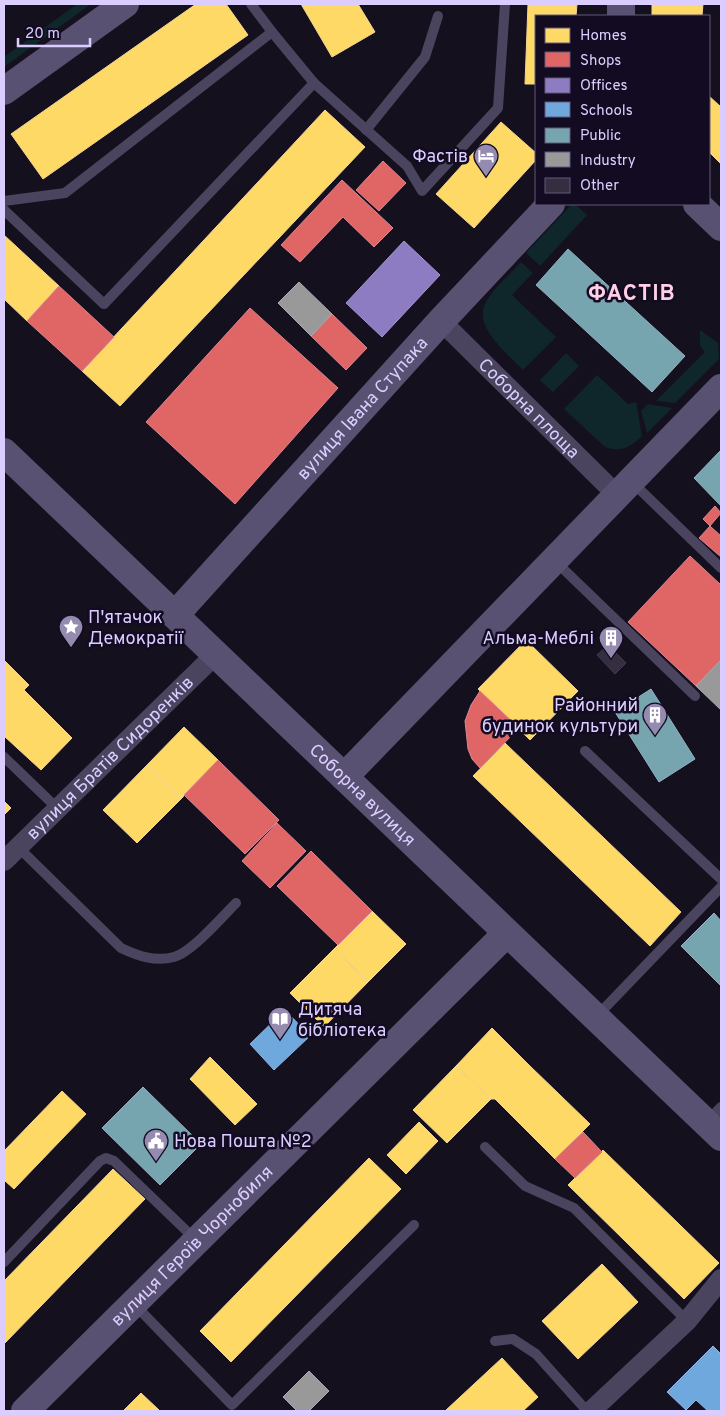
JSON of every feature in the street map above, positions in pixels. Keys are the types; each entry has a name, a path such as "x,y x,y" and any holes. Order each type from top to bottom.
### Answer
{"main road":[{"path":"4,91 125,4"},
{"name":"вулиця Івана Ступака","path":"175,615 441,322 550,205"},
{"path":"698,205 721,227"},
{"path":"344,777 721,388"},
{"name":"Соборна вулиця","path":"10,462 175,615 596,1017 716,1122"},
{"name":"вулиця Героїв Чорнобиля","path":"25,1411 507,933"}],"street":[{"name":"Соборна площа","path":"441,322 624,488"},
{"name":"вулиця Братів Сидоренків","path":"4,861 216,654"},
{"path":"592,1411 687,1321 721,1279"}],"lane":[{"path":"251,4 314,83 407,166 422,191 498,108 505,4"},
{"path":"366,130 425,56 438,16"},
{"path":"4,201 65,193 272,32"},
{"path":"4,210 104,304 314,83"},
{"path":"624,488 721,568"},
{"path":"555,560 695,696"},
{"path":"585,751 721,879"},
{"path":"4,757 57,808"},
{"path":"18,846 121,948 136,956 155,959 176,957 195,944 236,903"},
{"path":"596,1017 721,887"},
{"path":"485,1147 525,1186 574,1208 687,1321"},
{"path":"4,1262 100,1161 106,1158 114,1161 197,1240"},
{"path":"133,1303 229,1408 414,1225"},
{"path":"495,1341 512,1339 536,1354 587,1411"}],"green space":[{"path":"77,4 91,4 4,67 4,57"},
{"path":"571,205 576,205 587,215 540,266 526,253"},
{"path":"521,262 533,273 512,295 556,337 523,370 493,338 483,319 483,310 487,300"},
{"path":"700,330 718,343 719,359 675,403 656,401 705,352 700,346"},
{"path":"566,353 579,366 553,392 540,380"},
{"path":"597,375 628,404 636,402 642,436 625,448 610,449 605,447 564,409"},
{"path":"648,404 672,408 647,433 641,411"}],"building: Homes":[{"path":"196,4 226,4 248,35 43,179 11,134"},
{"path":"301,4 358,4 375,32 332,57"},
{"path":"528,4 577,4 576,15 535,15 535,84 525,84"},
{"path":"652,4 703,4 702,15 652,15"},
{"path":"710,97 721,107 721,164 710,153"},
{"path":"325,110 365,147 120,406 82,371"},
{"name":"Фастів","path":"501,122 535,152 535,161 474,228 436,194"},
{"path":"4,235 59,286 27,321 4,299"},
{"path":"526,640 578,691 530,740 478,689"},
{"path":"4,660 29,685 24,690 72,738 41,770 4,736"},
{"path":"184,727 218,760 181,799 147,765"},
{"path":"505,743 681,912 650,946 473,776"},
{"path":"147,765 181,799 137,843 103,810"},
{"path":"4,801 11,808 4,815"},
{"path":"372,911 406,944 368,982 334,949"},
{"path":"334,949 368,982 324,1027 290,993"},
{"path":"492,1028 529,1065 495,1099 491,1099 456,1066"},
{"path":"210,1057 257,1104 235,1125 190,1079"},
{"path":"529,1065 590,1124 555,1159 495,1099"},
{"path":"456,1066 491,1099 447,1143 413,1110"},
{"path":"62,1091 86,1114 14,1189 4,1180 4,1151"},
{"path":"419,1122 438,1141 406,1174 387,1155"},
{"path":"603,1150 719,1263 684,1299 568,1185"},
{"path":"369,1158 401,1189 231,1362 200,1331"},
{"path":"113,1169 145,1199 4,1344 4,1281"},
{"path":"602,1264 638,1302 578,1359 542,1321"},
{"path":"502,1358 538,1397 523,1411 445,1411"},
{"path":"141,1393 160,1411 123,1411"}],"building: Shops":[{"path":"383,161 406,183 379,211 356,190"},
{"path":"342,180 393,228 374,247 343,217 300,262 281,245"},
{"path":"59,286 114,337 82,371 27,321"},
{"path":"250,308 338,388 235,504 146,422"},
{"path":"332,314 367,348 346,370 311,336"},
{"path":"715,506 721,513 710,526 703,519"},
{"path":"710,526 721,536 721,557 699,538"},
{"path":"690,556 721,585 721,660 696,686 628,622"},
{"path":"480,691 519,728 480,768 472,759 468,749 465,721 471,705"},
{"path":"218,760 279,820 245,854 184,795"},
{"path":"277,823 306,851 270,888 242,861"},
{"path":"311,851 372,911 338,945 277,886"},
{"path":"583,1132 602,1152 575,1178 555,1159"}],"building: Offices":[{"path":"404,241 440,275 382,337 346,303"}],"building: Schools":[{"name":"Дитяча бібліотека","path":"285,1010 310,1036 274,1070 250,1044"},
{"path":"713,1346 721,1354 721,1411 708,1411 696,1400 686,1410 667,1392"}],"building: Public":[{"path":"568,249 685,356 652,392 536,285"},
{"path":"721,450 721,506 694,478"},
{"name":"Районний будинок культури","path":"651,689 695,759 659,782 615,712"},
{"path":"714,913 721,921 721,986 681,946"},
{"path":"143,1087 201,1144 160,1185 102,1128"}],"building: Industry":[{"path":"299,282 332,314 311,336 278,303"},
{"path":"721,660 721,710 696,686"},
{"path":"309,1371 329,1391 309,1411 297,1411 283,1397"}],"building: Other":[{"name":"Альма-Меблі","path":"608,645 626,663 615,674 597,655"}],"place":[{"name":"Фастів","path":"486,177"},
{"name":"П'ятачок Демократії","path":"71,648"},
{"name":"Альма-Меблі","path":"611,659"},
{"name":"Районний будинок культури","path":"655,736"},
{"name":"Дитяча бібліотека","path":"280,1040"},
{"name":"Нова Пошта №2","path":"156,1162"}],"district":[{"name":"ФАСТІВ","path":"632,292"}]}
